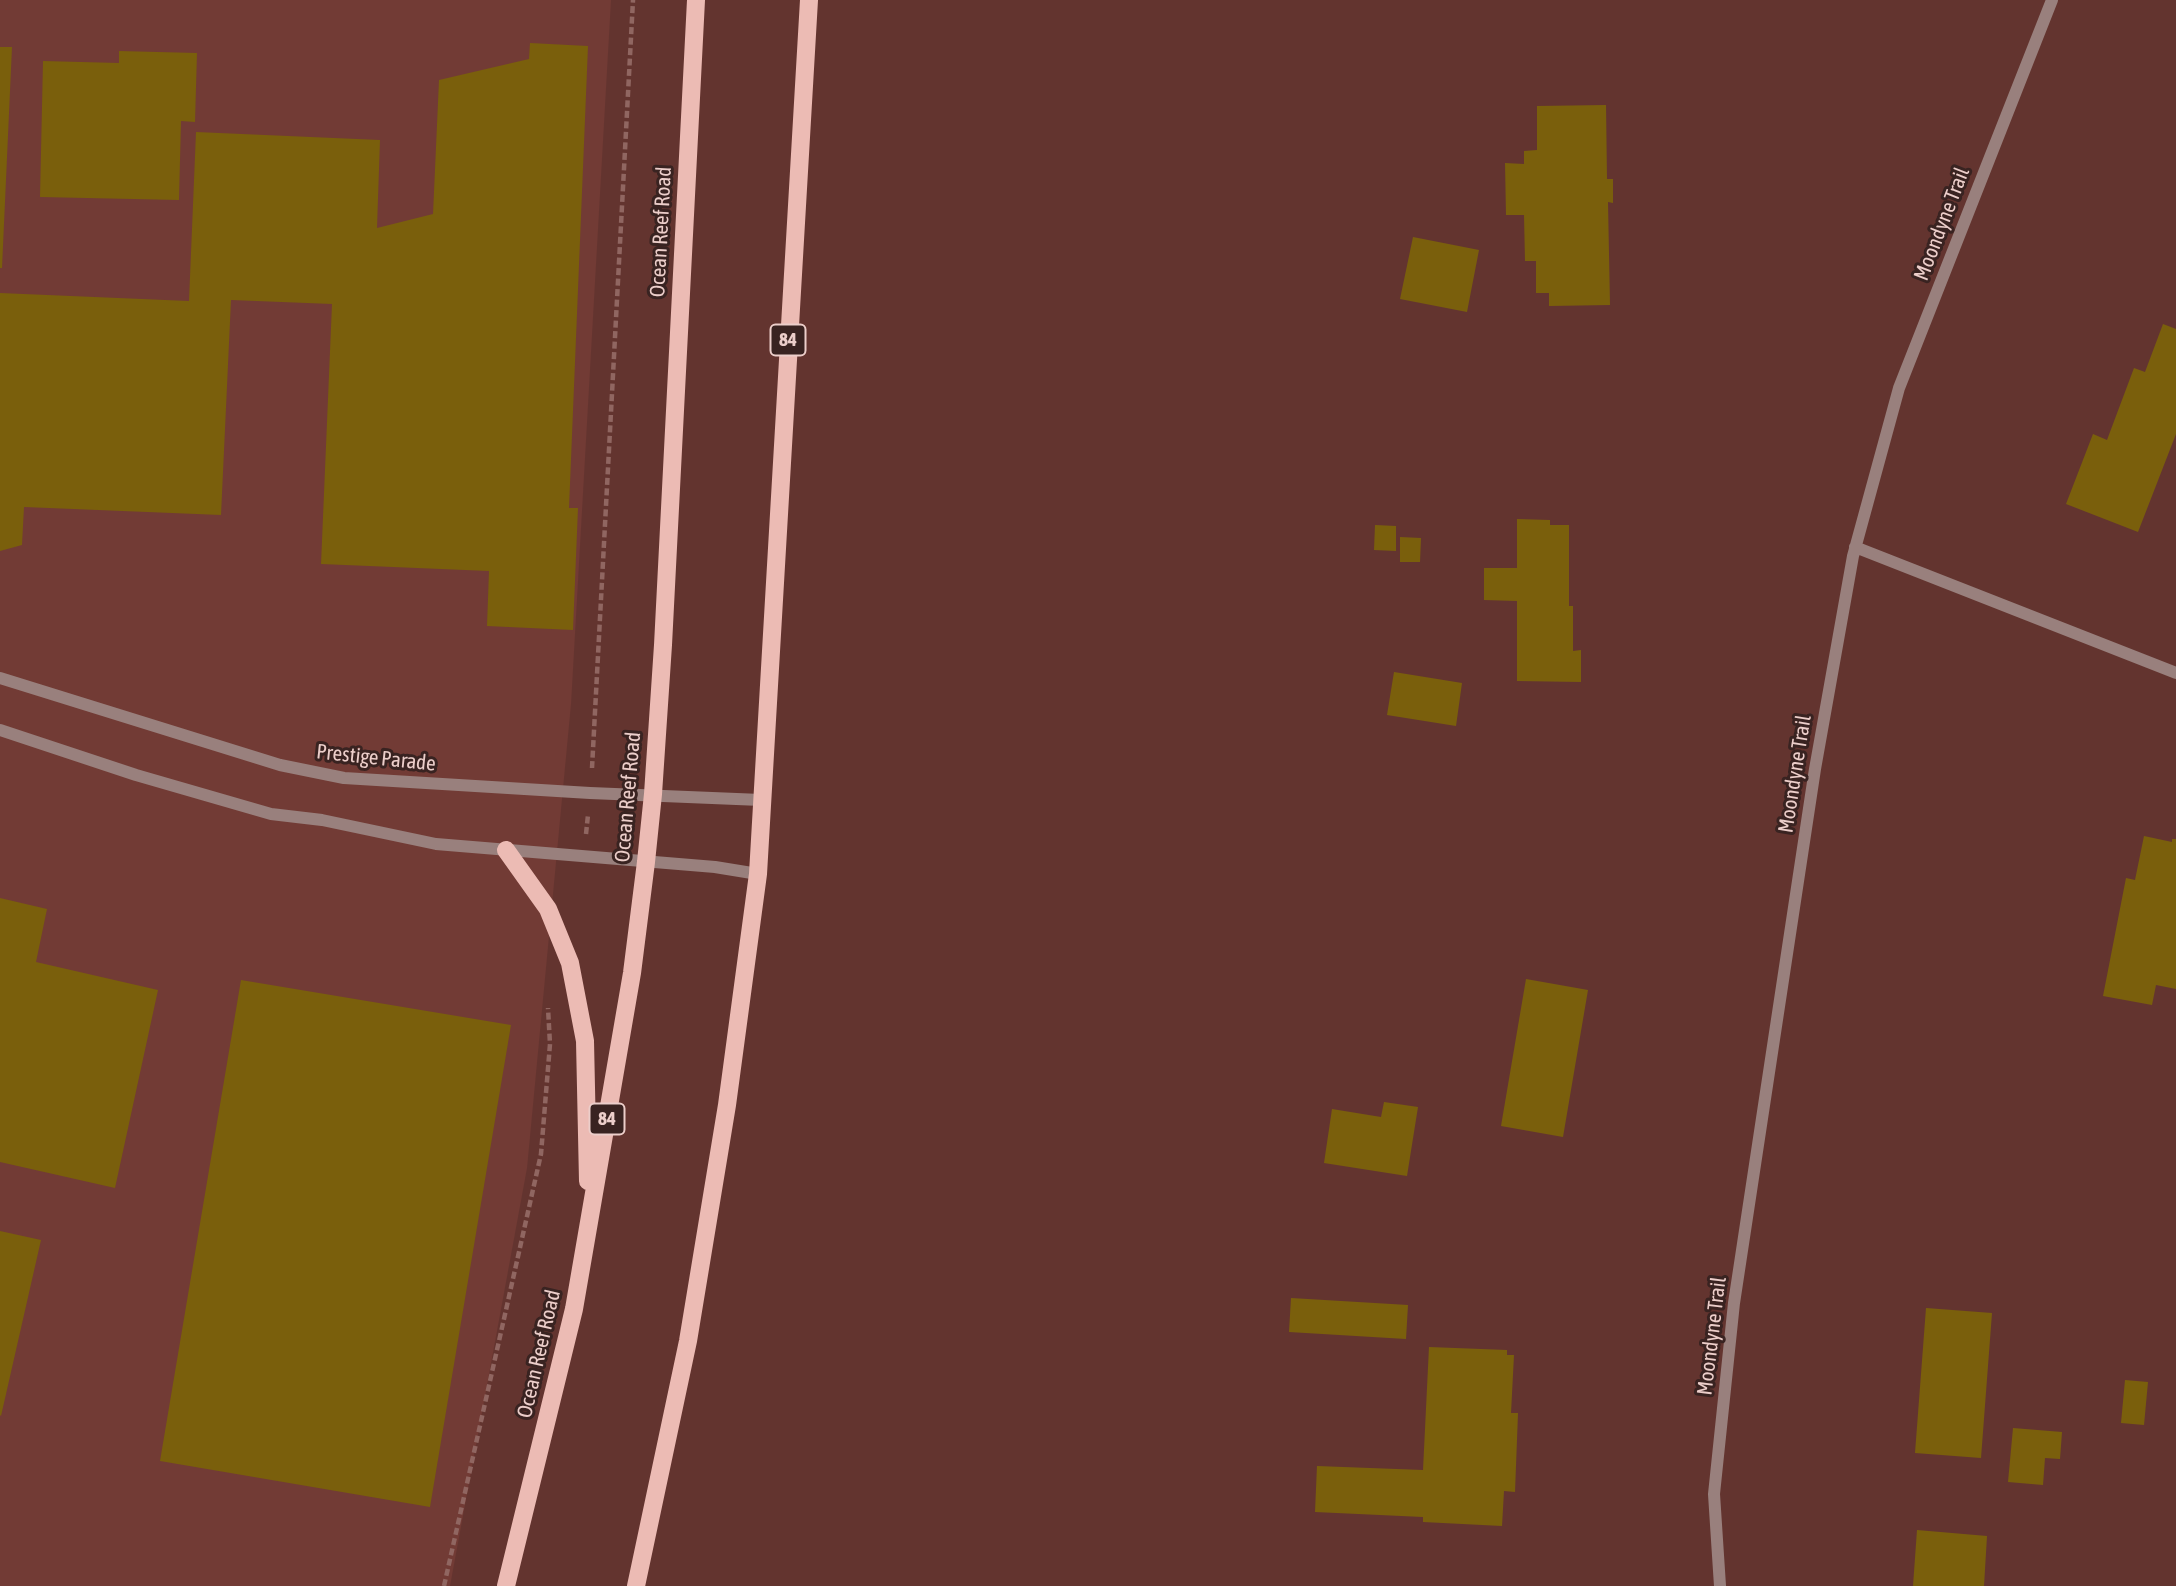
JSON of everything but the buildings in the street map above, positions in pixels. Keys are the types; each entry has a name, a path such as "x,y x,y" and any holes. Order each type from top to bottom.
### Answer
{"main road":[{"name":"Ocean Reef Road","path":"506,1586 574,1309 632,973 646,862 653,794 696,0"},
{"name":"84","path":"636,1586 688,1341 727,1105 758,874 809,0"},
{"path":"506,850 548,909 570,963 585,1041 589,1223"}],"street":[{"name":"Moondyne Trail","path":"1720,1586 1714,1494 1734,1303 1815,769 1856,547 1899,388 2052,0"},
{"path":"1856,547 2176,673"},
{"name":"Prestige Parade","path":"0,678 280,765 345,779 761,800"},
{"path":"0,730 136,775 271,814 322,820 436,844 715,867 758,874"}],"path":[{"path":"584,857 590,793 633,0"},
{"path":"444,1586 541,1154 550,1044 548,1005"}],"shaded area":[{"path":"0,0 611,0 571,704 527,1168 450,1586 0,1586"}]}
